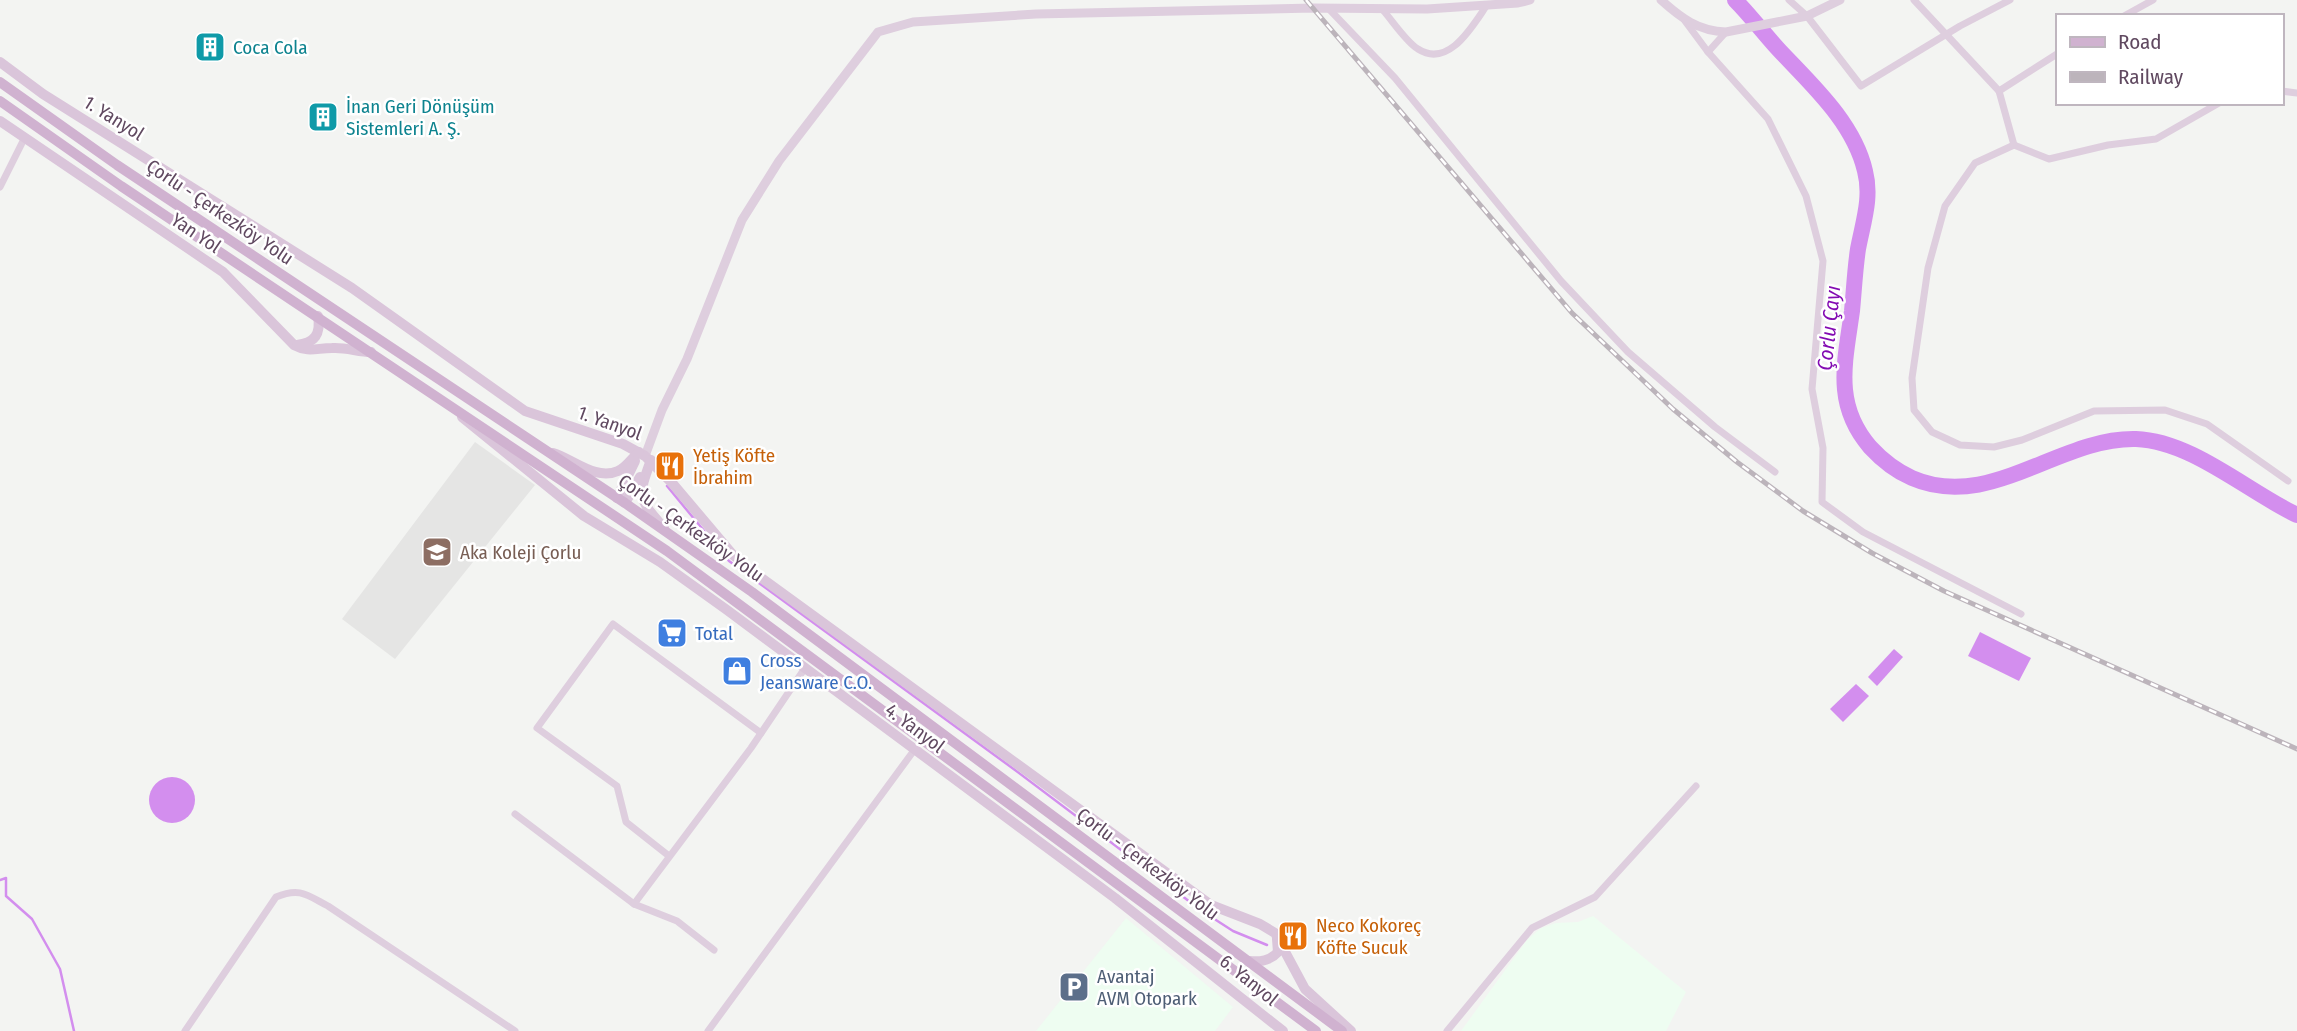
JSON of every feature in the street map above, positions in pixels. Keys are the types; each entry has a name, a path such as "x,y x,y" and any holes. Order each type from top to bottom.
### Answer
{"main road":[{"name":"1. Yanyol","path":"0,62 43,94 352,288 509,401 539,417 623,444 645,456 733,555 756,574 1211,905 1260,924 1275,933"},
{"name":"Çorlu - Çerkezköy Yolu","path":"0,82 117,165 346,315 621,500 752,592 1342,1031"},
{"name":"Çorlu - Çerkezköy Yolu","path":"0,101 121,186 611,511 732,597 1316,1031"},
{"name":"Yan Yol","path":"0,121 223,272 294,345"},
{"path":"294,345 307,344 317,335 320,326 318,316"},
{"path":"294,345 305,350 334,347 371,352"},
{"name":"4. Yanyol","path":"448,404 474,429 584,516 660,562 1192,957"},
{"path":"546,451 604,474 618,471 645,456"},
{"path":"584,516 611,511 621,500 645,456"},
{"path":"645,456 642,500 670,535"},
{"path":"632,527 643,546 660,562"},
{"path":"1135,896 1192,957"},
{"path":"1249,961 1264,961 1274,956 1278,947 1275,933"},
{"path":"1275,933 1305,989 1351,1031"},
{"name":"6. Yanyol","path":"1192,957 1283,1031"}],"street":[{"path":"645,456 653,432 687,359 741,220 779,161 878,32 914,22 1036,14 1382,9 1488,5 1530,0"},
{"path":"1661,0 1685,21 1708,52 1768,118 1806,196 1823,261 1812,388 1823,448 1822,502 1863,532 2021,614"},
{"path":"1789,0 1807,16 1861,86 1945,35 2010,0"},
{"path":"1685,21 1712,32 1726,32 1807,16 1840,0"},
{"path":"1914,0 1999,91 2014,145"},
{"path":"2128,14 2153,0"},
{"path":"1382,9 1418,49 1433,54 1452,49 1488,5"},
{"path":"1329,9 1395,78 1561,281 1628,352 1715,427 1775,472"},
{"path":"1708,52 1726,32"},
{"path":"1999,91 2056,55"},
{"path":"2216,105 2156,139 2108,145 2049,159 2014,145 1975,163 1945,206 1928,268 1912,378 1914,411 1932,432 1960,445 1994,447 2022,440 2094,411 2165,411 2207,424 2288,481"},
{"path":"0,187 24,139"},
{"path":"669,856 626,822 617,786 537,728 613,624 761,733"},
{"path":"634,904 761,733 805,668"},
{"path":"708,1031 915,749"},
{"path":"1447,1031 1532,928 1595,897 1696,786"},
{"path":"515,814 634,904 677,921 714,950"},
{"path":"185,1031 276,897 290,891 301,892 328,905 515,1031"}],"shaded area":[{"name":"Aka Koleji Çorlu","path":"475,442 535,485 395,659 342,619"},
{"path":"1980,632 2031,658 2019,681 1968,656"},
{"path":"1894,649 1903,657 1877,686 1868,677"},
{"path":"1856,684 1869,696 1843,722 1830,709"},
{"path":"172,777 188,784 195,800 188,816 172,823 156,816 149,800 156,784"},
{"path":"1593,916 1686,992 1666,1031 1461,1031 1527,940 1541,928 1556,923 1578,922"},
{"path":"1126,918 1233,1007 1215,1031 1036,1031"}],"waterway":[{"name":"Çorlu Çayı","path":"1735,0 1818,91 1842,121 1860,153 1867,181 1867,200 1857,257 1844,382 1846,399 1858,431 1879,456 1912,478 1941,486 1969,486 1997,480 2107,441 2136,439 2178,448 2297,515"},
{"path":"667,486 729,561 1015,770 1202,911 1233,931 1267,945"},
{"path":"0,880 6,878 6,896 32,919 60,969 74,1031"}],"railway":[{"path":"1306,0 1572,313 1673,409 1737,462 1803,511 1872,553 1944,591 2297,749"}],"place":[{"name":"Coca Cola","path":"210,47"},
{"name":"İnan Geri Dönüşüm Sistemleri A. Ş.","path":"323,117"},
{"name":"Yetiş Köfte İbrahim","path":"670,466"},
{"name":"Aka Koleji Çorlu","path":"437,552"},
{"name":"Total","path":"672,633"},
{"name":"Cross Jeansware C.O.","path":"737,671"},
{"name":"Neco Kokoreç Köfte Sucuk","path":"1293,936"},
{"name":"Avantaj AVM Otopark","path":"1074,987"}]}
